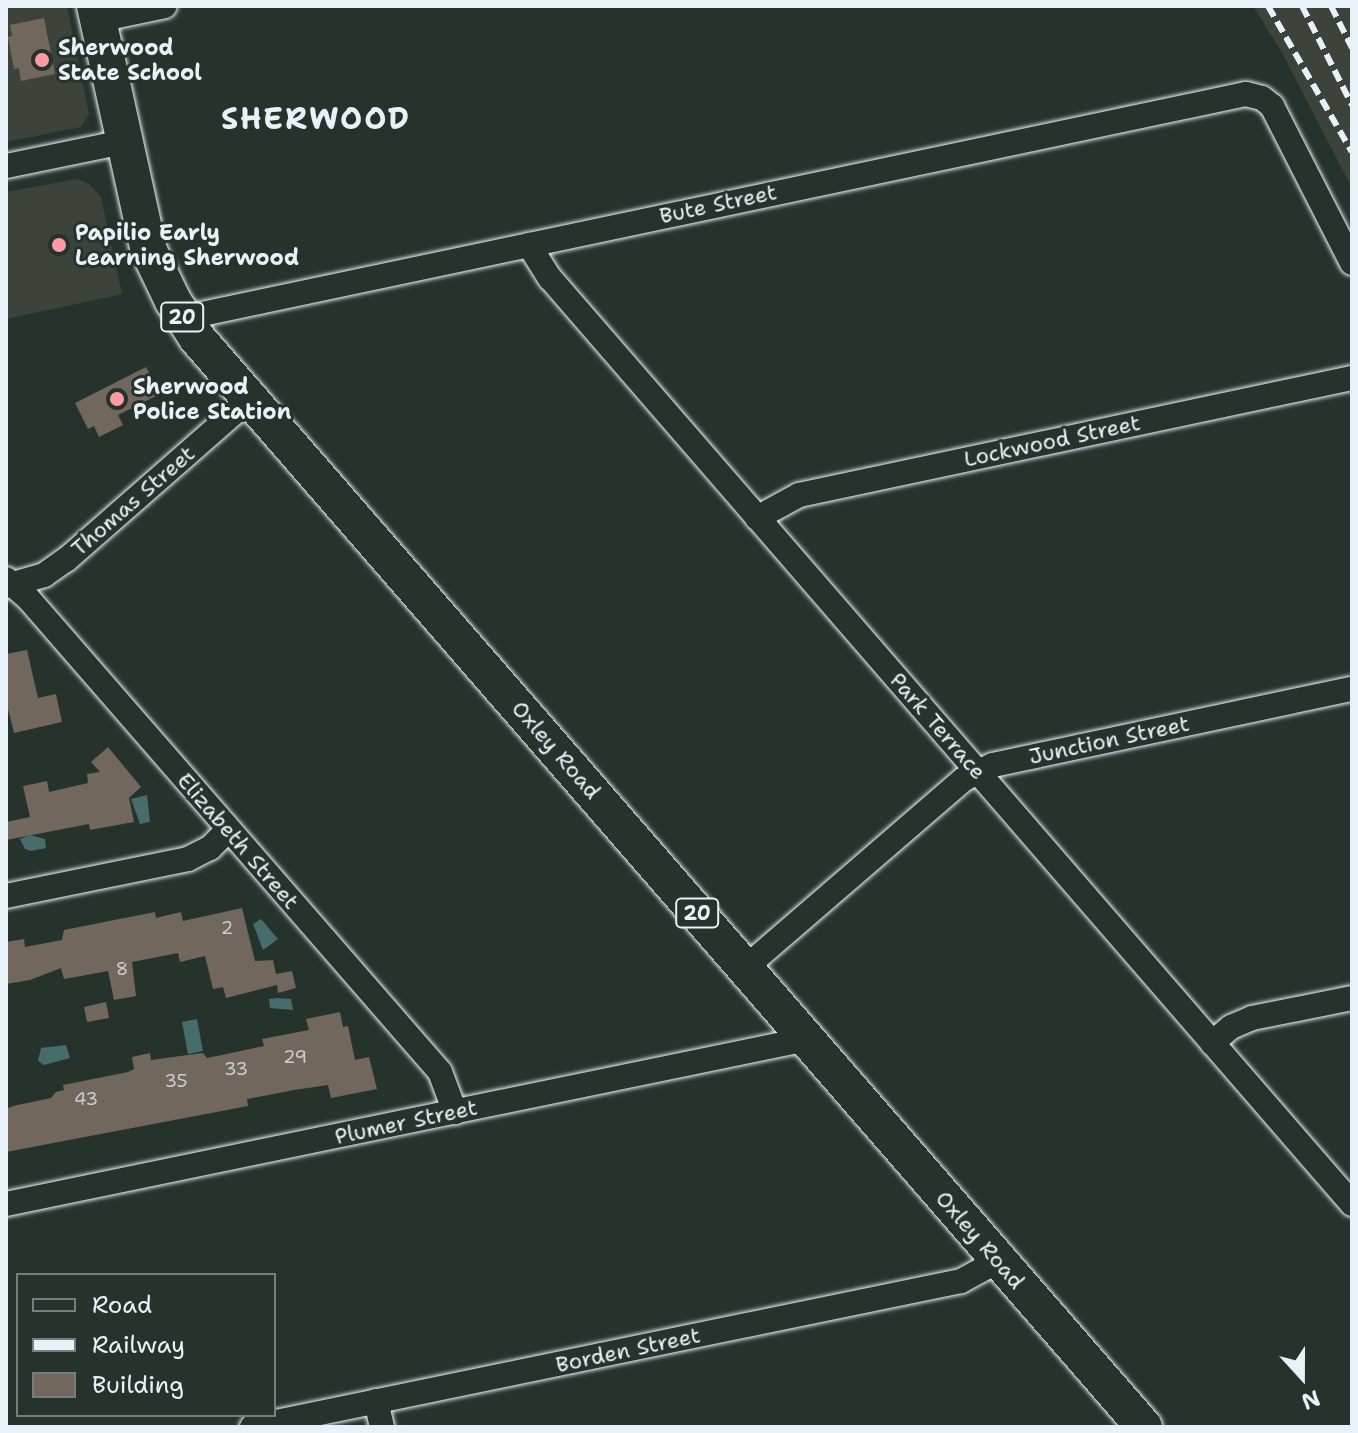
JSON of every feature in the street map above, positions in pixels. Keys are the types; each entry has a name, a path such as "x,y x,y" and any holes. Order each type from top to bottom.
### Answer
{"main road":[{"name":"Oxley Road","path":"96,13 149,251 183,318 250,399 1144,1427"}],"street":[{"path":"96,13 165,6"},
{"name":"Bute Street","path":"183,318 1222,98 1255,95 1272,106 1352,263"},
{"path":"6,166 123,142"},
{"name":"Park Terrace","path":"529,245 550,278 1352,1204"},
{"name":"Lockwood Street","path":"757,518 799,495 1352,378"},
{"name":"Thomas Street","path":"8,583 44,575 67,559 250,399"},
{"name":"Elizabeth Street","path":"8,583 440,1072 455,1112"},
{"name":"Junction Street","path":"745,968 964,779 993,765 1352,689"},
{"path":"6,896 188,859 210,848 228,830"},
{"path":"1212,1043 1231,1027 1252,1018 1352,998"},
{"name":"Plumer Street","path":"6,1204 807,1039"},
{"name":"Borden Street","path":"252,1427 961,1281 998,1261"},
{"path":"376,1401 382,1427"}],"shaded area":[{"name":"Sherwood State School","path":"6,6 67,6 89,114 81,127 6,142"},
{"path":"1253,6 1348,6 1352,13 1352,188 1280,49"},
{"name":"Papilio Early Learning Sherwood","path":"77,179 89,184 101,197 122,294 6,319 6,192"}],"water":[{"path":"147,795 150,822 140,824 131,799"},
{"path":"30,835 45,839 46,848 25,849 20,839"},
{"path":"261,919 278,939 263,950 253,924"},
{"path":"269,999 291,999 293,1010 270,1008"},
{"path":"197,1019 203,1051 188,1054 182,1022"},
{"path":"66,1045 70,1058 44,1065 38,1061 41,1048"}],"building":[{"path":"44,18 55,74 21,81 19,68 14,69 8,37 12,36 10,25"},
{"name":"Sherwood Police Station","path":"146,367 160,394 118,415 123,425 99,437 94,426 88,429 75,403"},
{"path":"27,650 38,698 56,694 62,722 14,733 6,701 6,654"},
{"path":"108,747 141,787 129,798 134,822 90,830 89,824 6,840 6,822 30,817 23,786 47,781 49,792 88,783 87,774 100,772 91,762"},
{"path":"242,908 255,961 273,960 276,974 292,971 296,988 278,993 277,985 226,998 223,987 213,989 205,956 180,962 178,953 132,962 136,996 114,1000 108,971 64,979 61,968 30,980 6,984 6,942 24,939 25,947 62,940 64,930 155,912 156,918 181,912 183,921"},
{"path":"106,1002 109,1018 87,1022 84,1007"},
{"path":"340,1012 343,1027 348,1026 355,1060 369,1057 377,1089 331,1098 328,1085 294,1090 247,1099 248,1106 6,1152 6,1109 51,1098 56,1092 64,1090 63,1085 128,1072 134,1069 132,1057 150,1053 151,1060 203,1053 207,1058 264,1046 262,1039 309,1030 306,1019"}],"railway":[{"path":"1268,6 1352,152"},
{"path":"1302,6 1352,105"},
{"path":"1331,6 1352,48"}],"place":[{"name":"Sherwood State School","path":"42,60"},
{"name":"Papilio Early Learning Sherwood","path":"59,245"},
{"name":"Sherwood Police Station","path":"117,399"}],"district":[{"name":"SHERWOOD","path":"316,119"}]}
